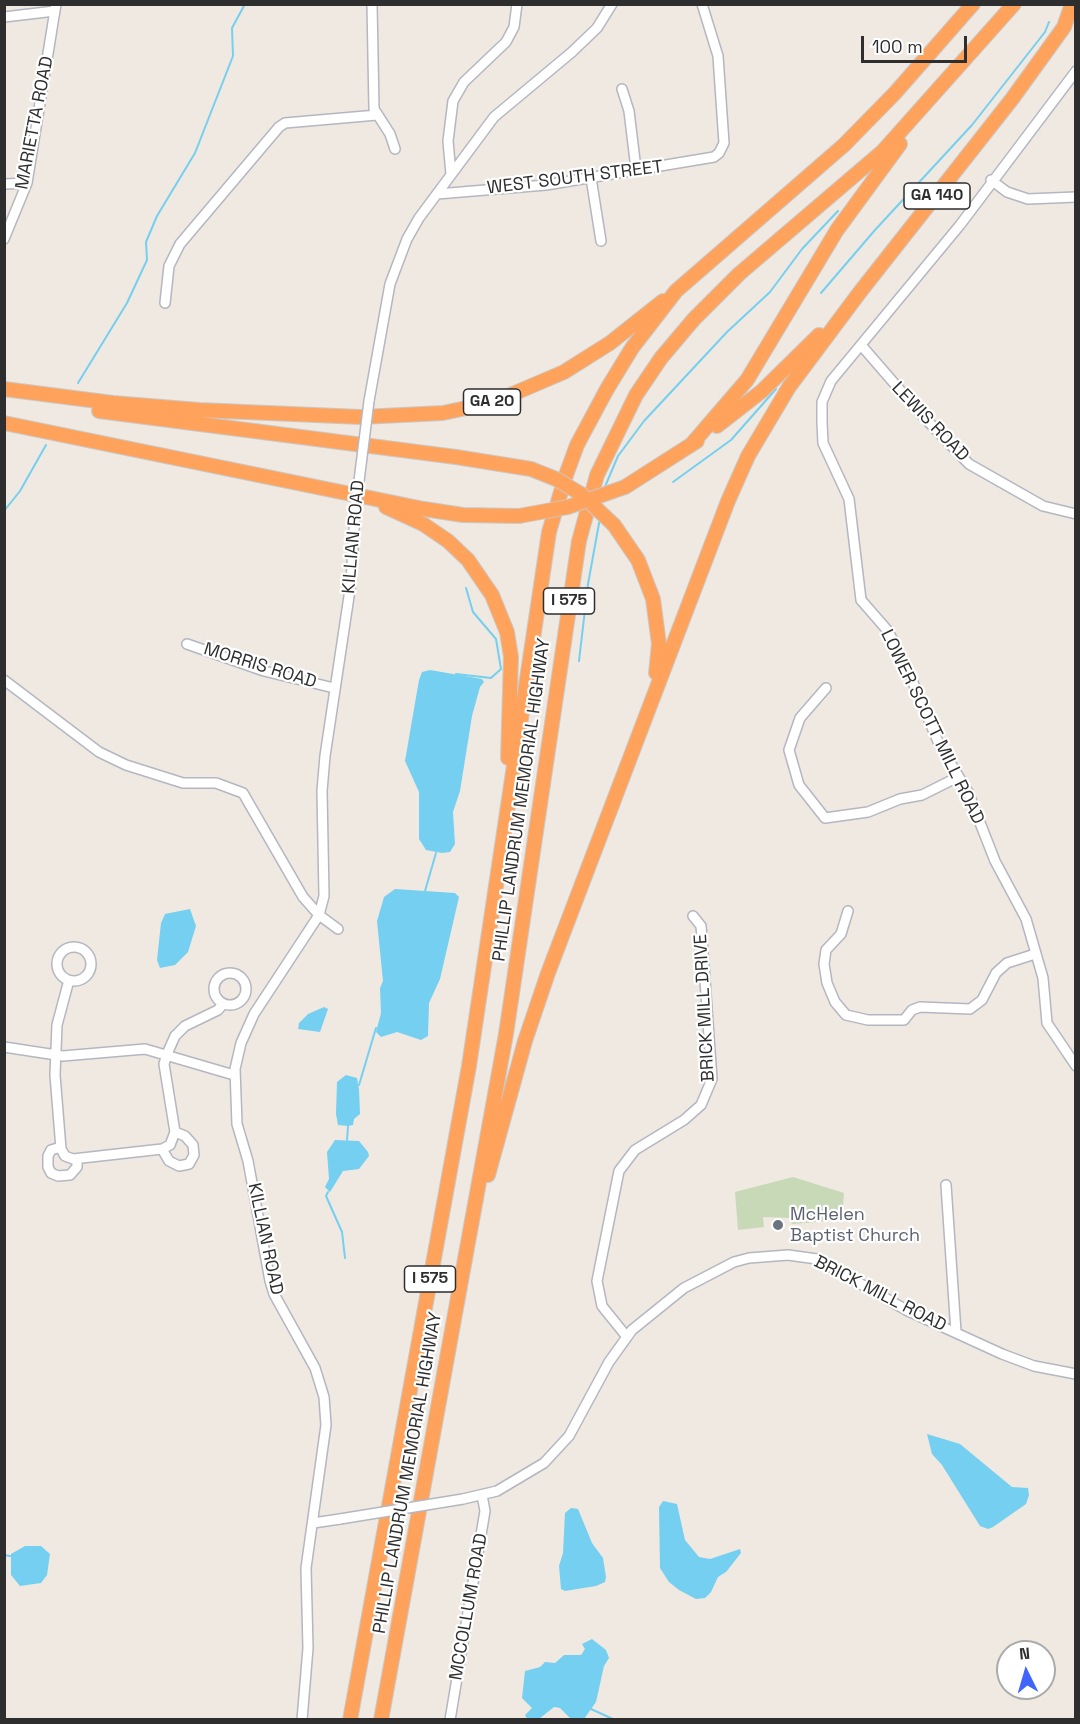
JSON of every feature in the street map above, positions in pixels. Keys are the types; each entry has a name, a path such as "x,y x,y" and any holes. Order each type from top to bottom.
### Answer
{"highway":[{"name":"PHILLIP LANDRUM MEMORIAL HIGHWAY","path":"350,1719 471,1054 505,838 544,564 558,499 577,445 632,348 676,291 844,145 895,93 974,4"},
{"name":"PHILLIP LANDRUM MEMORIAL HIGHWAY","path":"381,1719 511,1004 577,550 601,466 636,395 661,358 688,325 740,274 883,151 1014,4"},
{"name":"GA 140","path":"692,445 785,370 860,292 1005,108 1064,27 1072,4"},
{"path":"4,423 362,497 463,514 519,516 568,507 625,487 692,445 747,380 837,230 943,84"},
{"name":"GA 20","path":"4,388 113,403 200,410 371,417 443,413 494,402 564,372 610,343 676,291"},
{"path":"467,1249 540,996 652,695 728,501 748,456 789,387 860,292"},
{"path":"4,394 76,408 456,457 531,470 556,479 581,494 614,525 638,560 653,599 659,644 652,695"},
{"path":"362,497 411,518 448,541 477,572 498,607 510,644 512,671 505,838"}],"street":[{"path":"372,4 374,109 390,134 395,149"},
{"path":"451,174 448,141 453,101 464,82 506,42 514,27 517,4"},
{"name":"KILLIAN ROAD","path":"302,1719 308,1648 306,1568 326,1425 324,1397 315,1368 272,1288 248,1161 237,1124 234,1075 241,1043 254,1014 297,953 319,915 324,896 322,791 334,688 351,583 355,513 369,401 385,305 396,266 414,227 494,117 572,52 597,28 612,4"},
{"name":"WEST SOUTH STREET","path":"437,194 546,185 693,163 719,153 724,143 718,56 702,4"},
{"path":"4,17 56,8"},
{"name":"MARIETTA ROAD","path":"4,240 27,183 56,8"},
{"name":"LOWER SCOTT MILL ROAD","path":"1076,71 991,180 960,225 831,381 822,402 823,442 849,499 861,600 888,631 911,676 939,744 968,792 1008,888 1026,919 1045,990 1047,1023 1076,1066"},
{"path":"622,89 629,111 636,170"},
{"path":"165,303 169,266 180,244 279,127 285,123 377,115"},
{"path":"591,178 601,241"},
{"path":"991,180 1007,192 1028,199 1076,197"},
{"path":"4,184 27,183"},
{"name":"LEWIS ROAD","path":"861,345 919,412 969,464 1043,506 1076,514"},
{"name":"MORRIS ROAD","path":"187,644 264,671 334,688"},
{"path":"4,680 99,752 126,765 183,783 216,783 243,793 254,808 282,864 303,897 319,915 338,929"},
{"path":"826,688 800,718 789,750 799,785 825,818 868,812 900,799 922,795 958,777"},
{"path":"848,911 841,934 826,950 824,964 827,983 835,1002 846,1015 868,1020 904,1020 912,1010 920,1007 970,1009 982,1000 996,973 1007,963 1035,954"},
{"name":"BRICK MILL DRIVE","path":"627,1337 602,1306 597,1281 619,1171 635,1150 684,1120 700,1105 712,1079 701,926 693,916"},
{"path":"63,1152 55,1075 57,1025 69,980"},
{"path":"77,1159 77,1167 70,1175 58,1176 51,1173 48,1167 48,1156 51,1150 63,1152 77,1159 162,1149 170,1145 175,1132 164,1064 167,1054 175,1036 185,1026 218,1010 224,1004"},
{"path":"4,1047 56,1056 145,1049 234,1075"},
{"path":"162,1149 169,1161 179,1166 189,1164 194,1155 193,1145 185,1136 175,1132"},
{"path":"946,1185 956,1332"},
{"name":"BRICK MILL ROAD","path":"313,1523 482,1495 497,1491 531,1472 553,1454 579,1421 609,1362 627,1337 668,1298 734,1262 757,1257 788,1255 817,1259 842,1271 887,1300 1002,1354 1034,1366 1076,1374"},
{"name":"MCCOLLUM ROAD","path":"450,1719 485,1511 482,1495"}],"green space":[{"path":"793,1177 844,1193 842,1220 792,1224 790,1218 763,1217 764,1227 738,1230 735,1192"}],"water":[{"path":"430,670 482,679 484,682 480,687 472,716 460,791 453,812 455,844 450,852 442,853 426,850 419,839 419,792 405,761 419,680 422,672"},
{"path":"395,889 455,893 459,897 440,979 429,1003 428,1036 421,1040 397,1032 381,1037 376,1032 381,1013 380,988 383,981 377,921 384,897"},
{"path":"190,909 196,926 188,952 175,965 160,968 157,960 161,923 165,914"},
{"path":"324,1007 328,1009 320,1032 298,1029 299,1023 308,1014"},
{"path":"346,1075 357,1078 360,1114 354,1119 353,1125 348,1126 338,1125 336,1114 337,1082"},
{"path":"335,1140 359,1141 369,1156 359,1169 343,1171 330,1192 325,1187 329,1179 327,1152"},
{"path":"927,1434 960,1444 1012,1487 1028,1488 1029,1495 1026,1504 993,1527 988,1529 980,1526 942,1465 932,1454"},
{"path":"663,1501 677,1504 685,1540 699,1557 710,1559 740,1549 741,1553 726,1572 718,1577 711,1592 705,1598 696,1599 679,1590 669,1582 660,1568 659,1507"},
{"path":"571,1508 578,1509 592,1543 603,1558 606,1577 605,1582 596,1586 565,1591 561,1589 559,1566 563,1553 565,1513"},
{"path":"25,1546 41,1546 50,1554 47,1575 41,1583 20,1586 11,1575 11,1554"},
{"path":"592,1639 606,1650 609,1658 604,1666 596,1702 584,1719 571,1719 560,1708 554,1707 539,1719 527,1719 525,1715 532,1708 522,1698 525,1671 540,1667 545,1662 555,1663 564,1655 581,1655 585,1649 582,1644"}],"waterway":[{"path":"78,383 127,303 147,260 146,242 157,216 195,153 233,56 232,28 245,4"},
{"path":"821,293 875,230 972,125 1045,32 1049,22"},
{"path":"604,489 618,456 644,421 727,332 770,292 802,249 838,211"},
{"path":"673,482 731,440 776,389"},
{"path":"4,511 20,491 46,445"},
{"path":"579,661 588,584 600,518"},
{"path":"456,674 491,678 501,669 496,639 473,612 466,588"},
{"path":"425,891 436,853"},
{"path":"359,1085 376,1028"},
{"path":"347,1140 348,1126"},
{"path":"328,1192 326,1196 342,1232 345,1258"},
{"path":"4,1555 10,1556"},
{"path":"591,1709 615,1720"}],"place":[{"name":"McHelen Baptist Church","path":"778,1225"}]}
